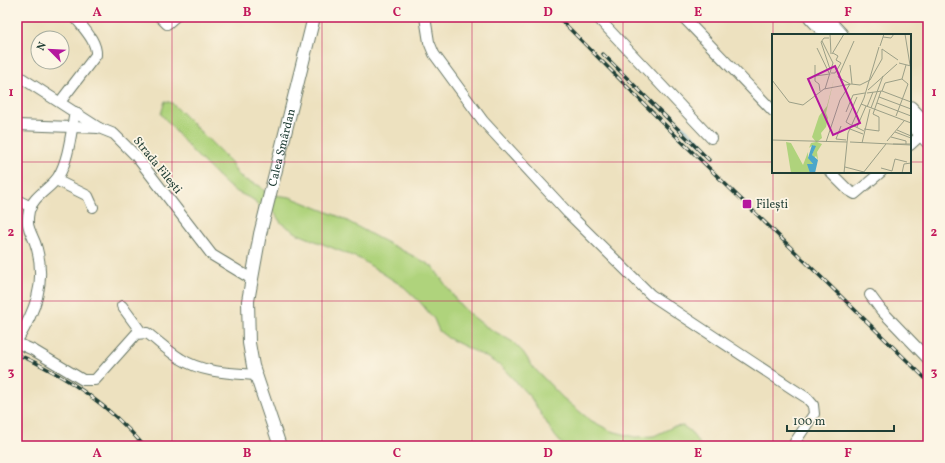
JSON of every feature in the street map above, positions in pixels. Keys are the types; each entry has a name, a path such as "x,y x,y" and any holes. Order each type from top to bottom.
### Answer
{"highway":[{"path":"811,17 827,34"},
{"path":"824,17 840,34"},
{"path":"911,110 926,134"},
{"path":"911,122 926,134"}],"main road":[{"name":"Calea Smârdan","path":"280,446 256,375 249,343 247,322 250,278 272,180 314,17"}],"street":[{"path":"60,102 96,55 97,49 94,43 75,17"},
{"path":"160,17 167,24 175,17"},
{"path":"425,17 429,42 434,54 484,121 563,207 651,295 807,398 813,405 814,414 795,442 796,446"},
{"path":"597,17 711,138"},
{"path":"683,17 772,111"},
{"path":"19,79 60,102 99,128"},
{"path":"75,112 62,168 56,180 38,196 30,207 28,223 29,234 36,246 39,258 38,298 33,313 17,342 83,380 90,381 99,376 136,334 141,332"},
{"name":"Strada Filești","path":"17,125 99,128 114,134 136,156 212,255 250,278"},
{"path":"911,144 926,134"},
{"path":"831,173 852,194 860,191 880,173"},
{"path":"56,180 88,196 93,207"},
{"path":"17,200 30,207"},
{"path":"870,295 881,310 928,358"},
{"path":"122,306 141,332 146,333 179,359 194,366 221,372 256,375"}],"green space":[{"path":"165,101 172,103 231,162 236,172 243,179 260,186 267,194 290,197 340,217 433,267 457,301 466,311 485,326 513,342 523,352 533,367 563,398 590,420 611,431 635,437 654,436 673,427 683,426 690,431 701,446 564,446 555,436 531,398 502,367 488,358 448,338 439,331 434,319 420,302 404,287 360,259 298,234 281,223 274,212 262,210 254,200 235,191 227,185 194,153 161,114"}],"waterway":[{"path":"681,125 703,145"}],"railway":[{"path":"558,17 677,137 928,381"},
{"path":"603,54 709,160"},
{"path":"17,354 35,362 86,393 117,418 144,446"}],"place":[{"name":"Filești","path":"747,204"}]}
